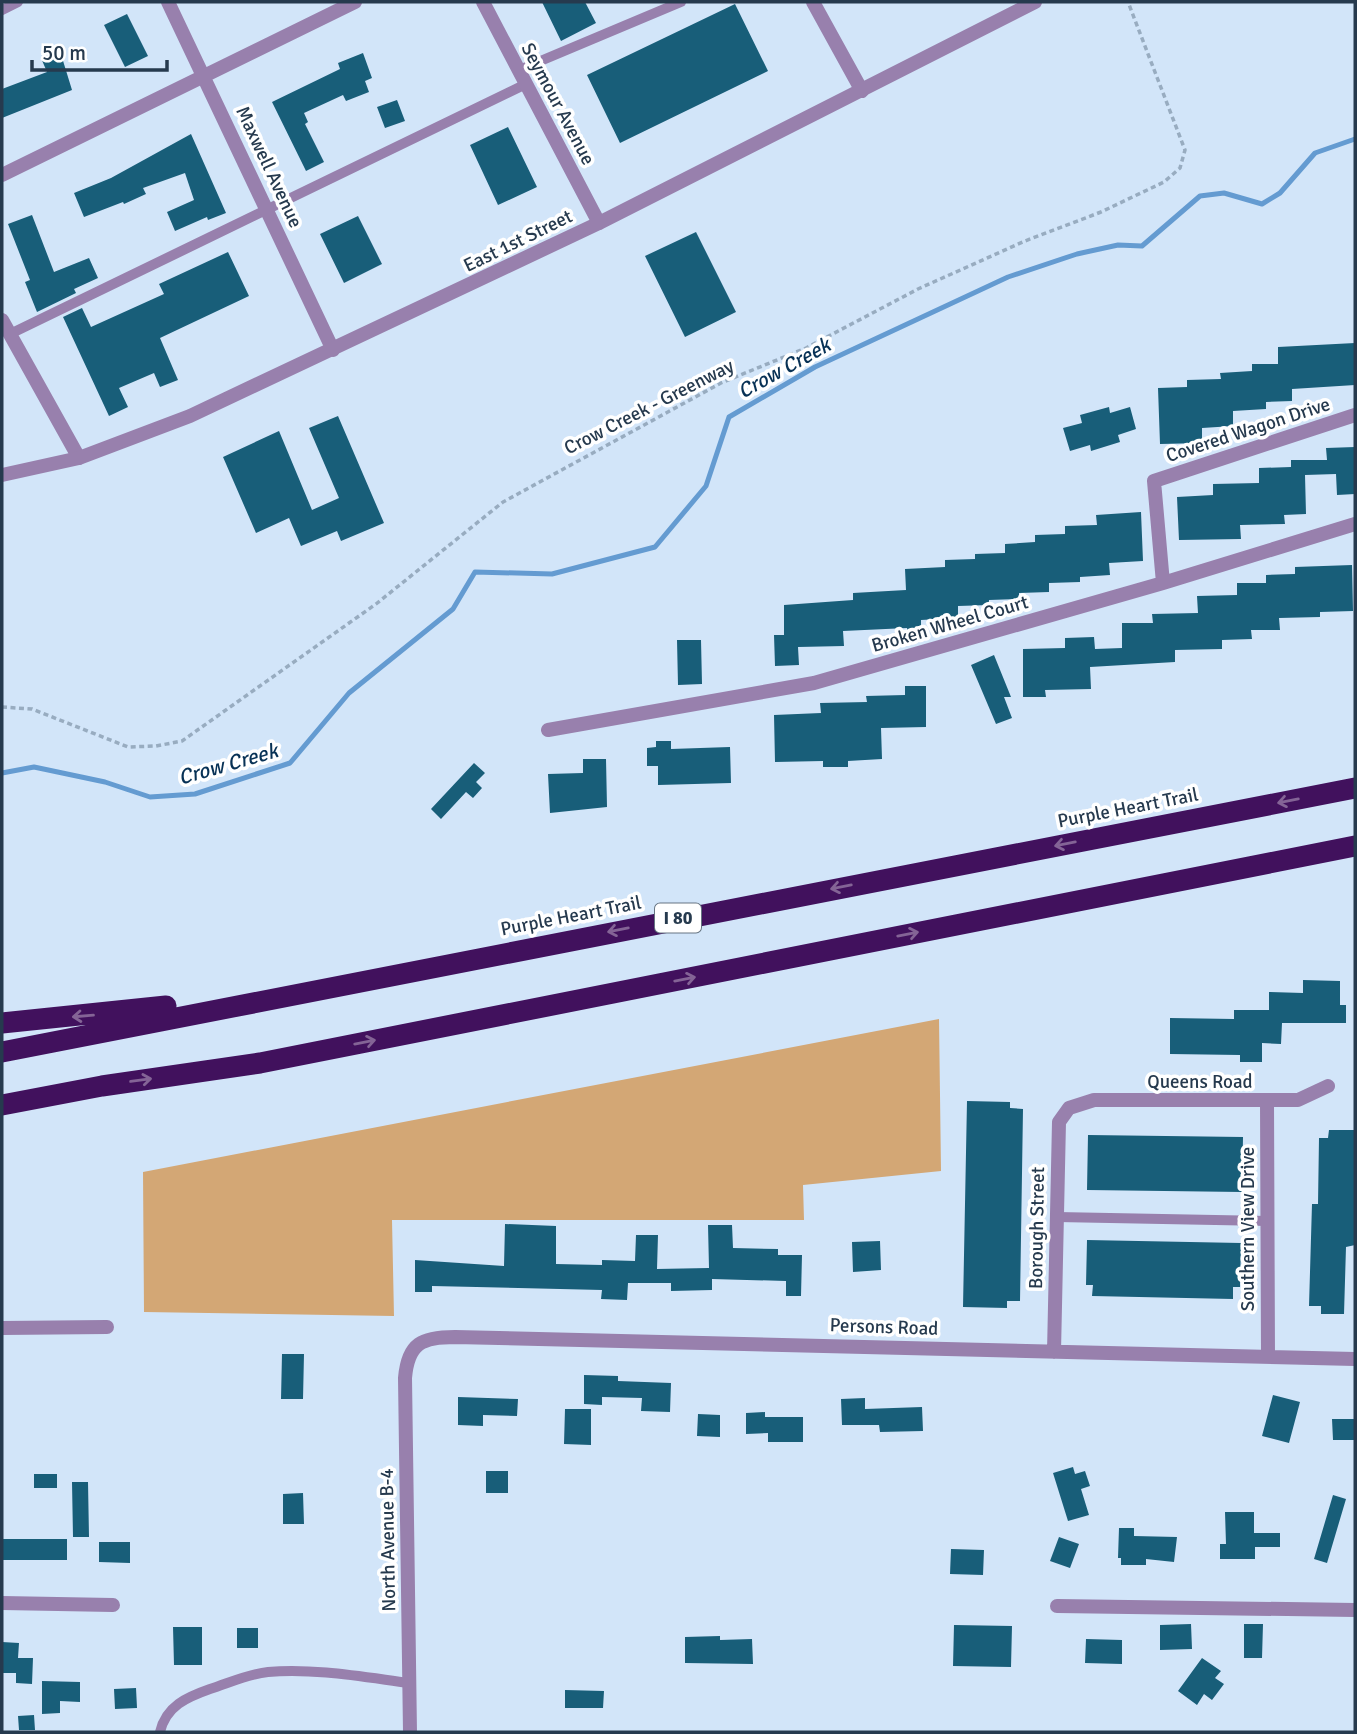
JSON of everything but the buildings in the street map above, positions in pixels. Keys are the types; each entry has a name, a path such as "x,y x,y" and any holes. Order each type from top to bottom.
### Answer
{"highway":[{"name":"Purple Heart Trail","path":"2,1052 369,978 1355,788"},
{"path":"2,1105 102,1086 260,1063 1355,846"},
{"path":"2,1023 112,1014 369,978"},
{"path":"2,1114 102,1086"}],"street":[{"name":"Maxwell Avenue","path":"168,2 333,350"},
{"path":"2,175 355,2"},
{"name":"Seymour Avenue","path":"483,2 599,223"},
{"path":"813,2 862,92"},
{"name":"East 1st Street","path":"2,475 79,458 190,416 599,223 1035,2"},
{"path":"2,320 79,458"},
{"name":"Covered Wagon Drive","path":"1163,583 1154,481 1355,415"},
{"name":"Broken Wheel Court","path":"548,730 814,683 1163,583 1355,524"},
{"name":"Queens Road","path":"1069,1108 1094,1100 1298,1100 1328,1086"},
{"name":"Southern View Drive","path":"1267,1102 1268,1356"},
{"name":"Borough Street","path":"1054,1352 1059,1122 1069,1108"},
{"path":"2,1328 107,1327"},
{"name":"Persons Road","path":"412,1348 425,1341 455,1337 830,1344 1355,1359"},
{"name":"North Avenue B-4","path":"410,1732 405,1378 406,1361 412,1348"},
{"path":"2,1603 113,1605"},
{"path":"1057,1606 1355,1610"}],"lane":[{"path":"2,10 18,2"},
{"path":"519,70 681,2"},
{"path":"10,334 526,84"},
{"path":"1057,1217 1268,1221"},
{"path":"160,1732 162,1722 181,1699 268,1672 337,1674 409,1683"}],"path":[{"name":"Crow Creek - Greenway","path":"2,707 32,709 128,747 182,741 376,604 503,502 568,464 721,383 806,348 918,289 1025,241 1101,212 1164,182 1180,168 1185,150 1128,2"}],"shaded area":[{"path":"939,1019 941,1171 803,1185 804,1220 392,1220 394,1316 144,1312 143,1172"}],"waterway":[{"name":"Crow Creek","path":"2,773 34,767 105,782 150,797 195,794 290,763 349,693 453,609 475,572 552,574 655,547 706,486 729,417 815,367 1008,277 1077,254 1118,245 1142,246 1200,196 1224,193 1262,204 1280,193 1315,153 1355,139"}]}
